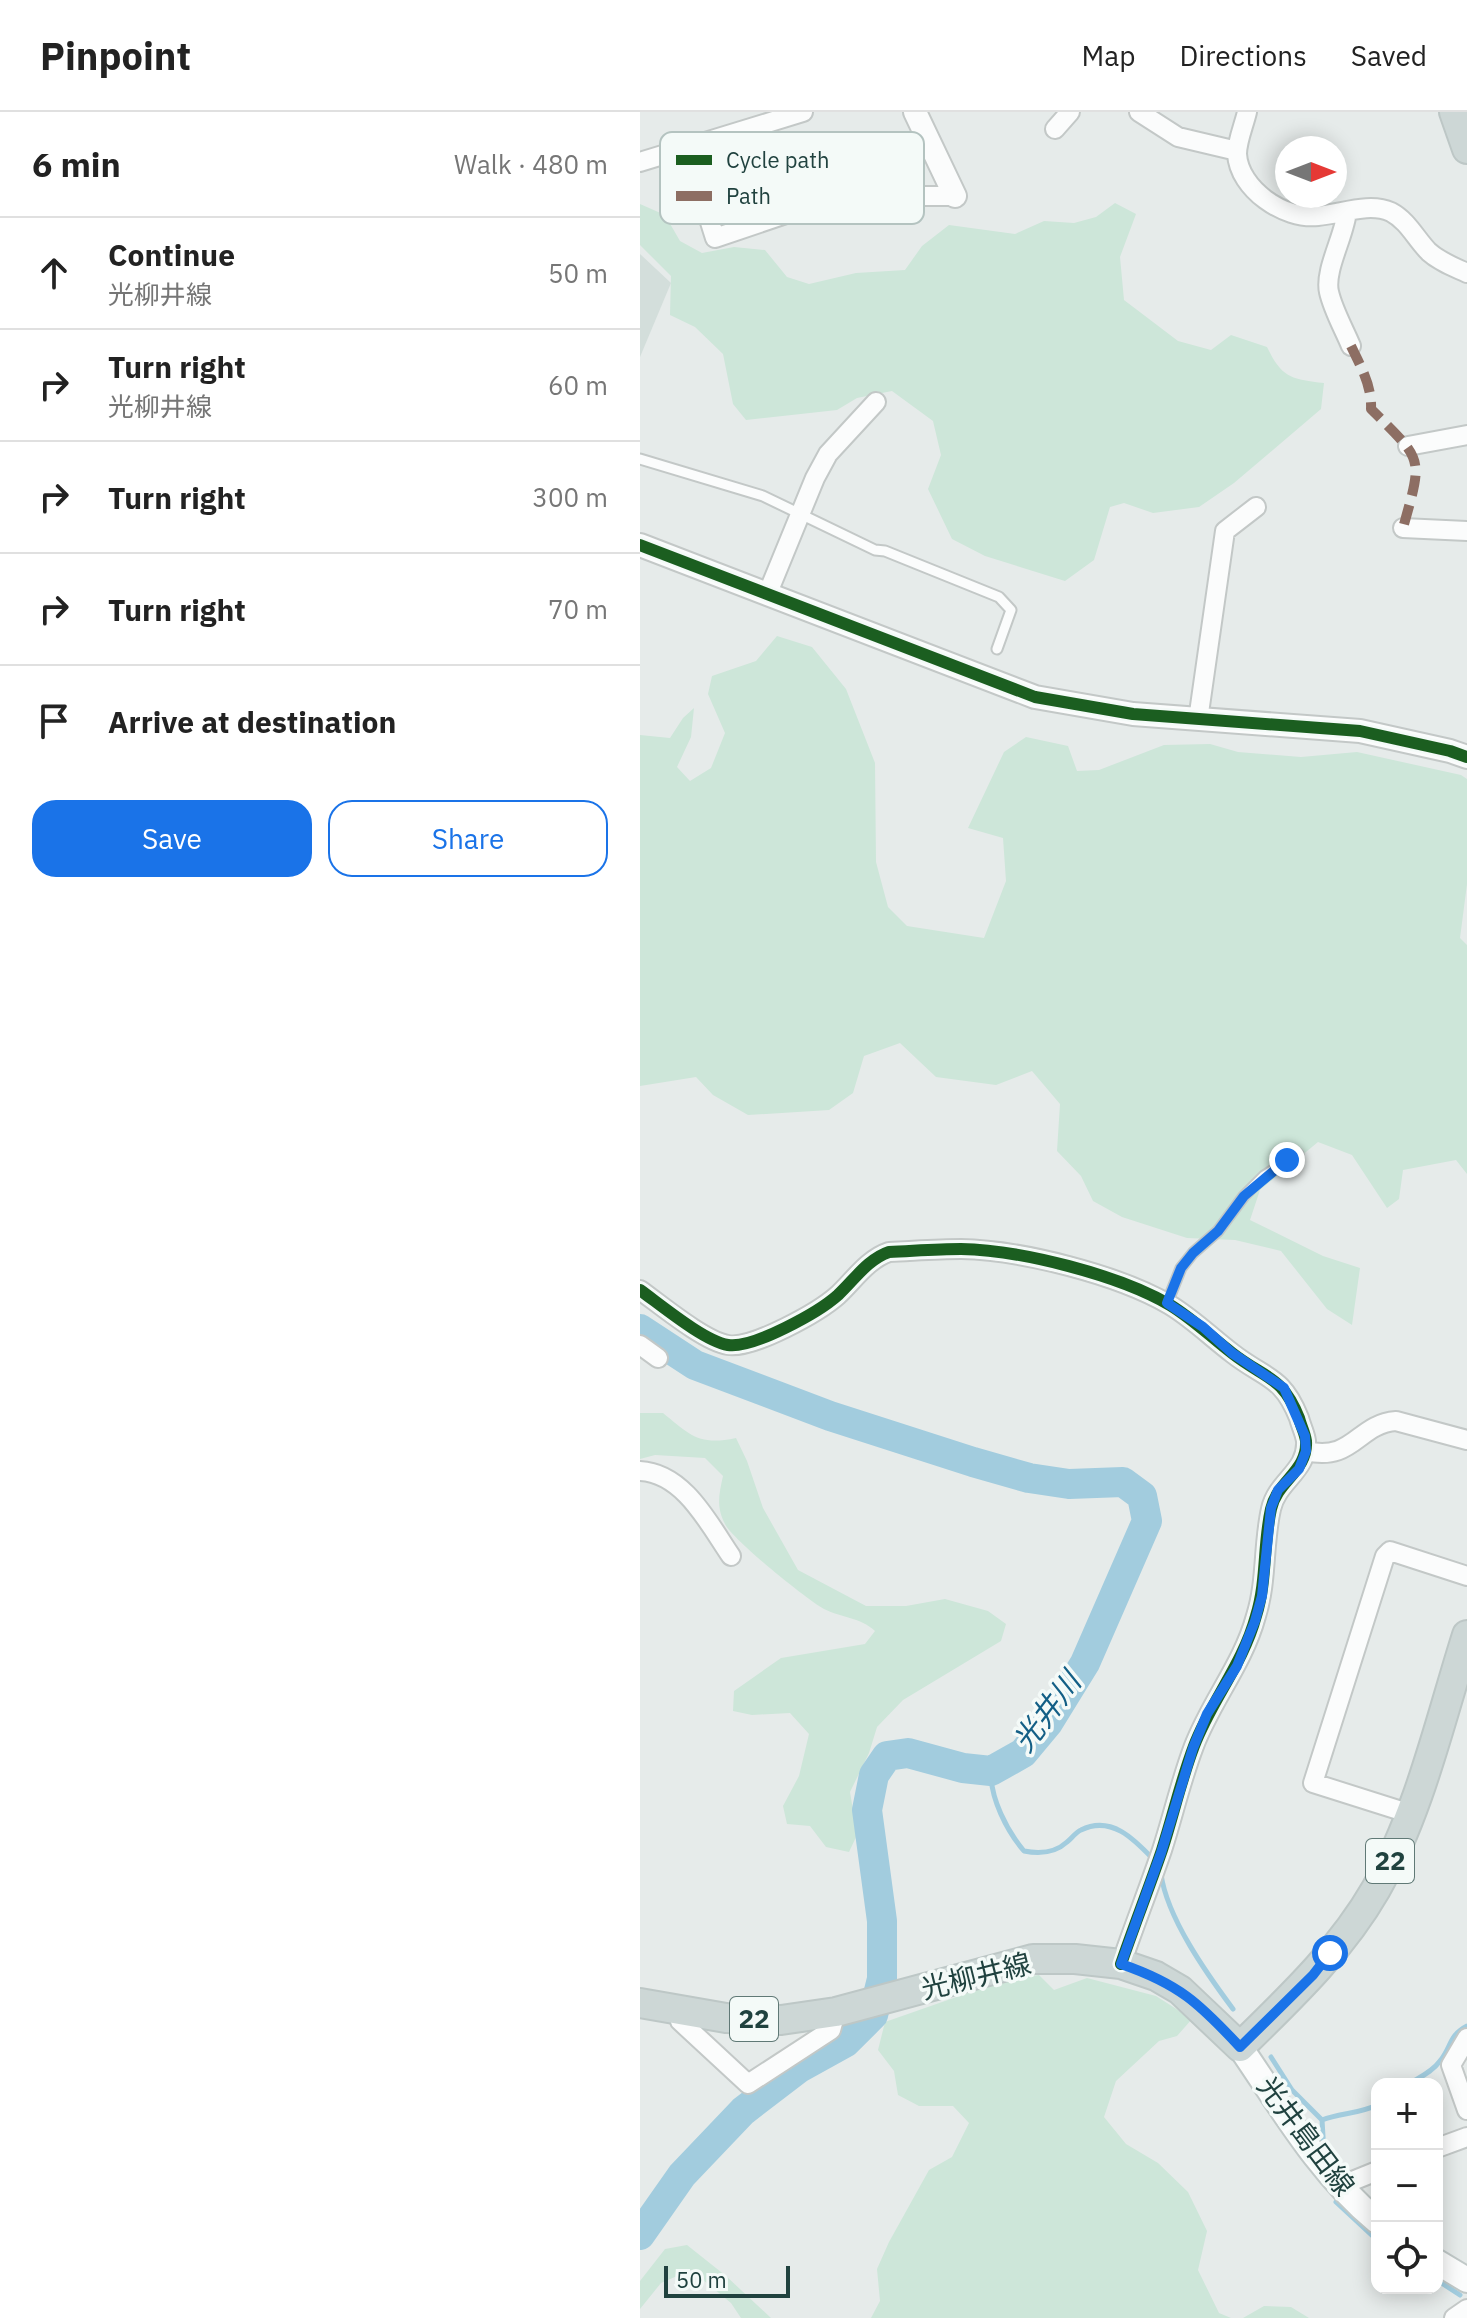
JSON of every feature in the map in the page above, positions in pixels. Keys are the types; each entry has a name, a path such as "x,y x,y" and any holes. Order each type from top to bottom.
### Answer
{"main road":[{"path":"1454,112 1467,149"},
{"name":"22","path":"1240,2047 1313,1975 1375,1891 1411,1814 1467,1635"},
{"name":"光柳井線","path":"640,2003 726,2018 781,2020 836,2012 1033,1959 1075,1959 1121,1964 1156,1976 1180,1990 1240,2047"},
{"name":"光井島田線","path":"1240,2047 1314,2157 1371,2215"},
{"path":"1443,2266 1467,2280"}],"street":[{"path":"740,132 802,112"},
{"path":"915,112 955,196 924,196"},
{"path":"1055,129 1070,112"},
{"path":"1139,112 1178,137 1237,151"},
{"path":"1247,112 1237,151 1239,167 1248,183 1262,197 1282,209 1303,216 1374,208 1391,212 1407,225 1430,253 1467,273"},
{"path":"640,162 660,156"},
{"path":"1347,211 1346,228 1330,273 1328,290 1351,346"},
{"path":"711,224 715,238 756,224"},
{"path":"767,595 815,478 828,454 876,402"},
{"path":"1408,446 1467,435"},
{"path":"1198,720 1225,531 1256,507"},
{"path":"1403,528 1467,531"},
{"path":"640,545 1035,697 1106,710 1198,720 1360,731 1437,747 1467,757"},
{"path":"640,1290 688,1324 731,1346 747,1343 813,1315 878,1256 889,1252 986,1251 1077,1269 1132,1286 1167,1303 1203,1327 1232,1353 1284,1388 1305,1436 1306,1451 1299,1469 1278,1490 1271,1508 1262,1596 1255,1621 1237,1666 1207,1714 1193,1748 1121,1964"},
{"path":"640,1345 658,1358"},
{"path":"1306,1451 1328,1455 1352,1444 1378,1426 1396,1421 1467,1440"},
{"path":"640,1471 663,1477 680,1489 698,1508 731,1556"},
{"path":"1411,1814 1313,1783 1385,1556 1390,1551 1467,1576"},
{"path":"677,2009 680,2021 748,2084 831,2030 836,2012"},
{"path":"1467,2038 1451,2065 1467,2110"},
{"path":"1443,2146 1467,2137"},
{"path":"1340,2186 1371,2173"},
{"path":"1454,2318 1467,2309"}],"lane":[{"path":"640,459 763,496 875,550 885,551 999,597 1011,610 997,649"},
{"path":"1167,1303 1181,1268 1193,1253 1218,1231 1244,1196 1264,1176 1298,1154"}],"shaded area":[{"path":"640,254 671,283 640,357"}],"green space":[{"path":"1115,203 1136,214 1120,257 1124,300 1178,341 1211,350 1231,335 1267,347 1278,365 1289,375 1324,383 1321,409 1234,483 1199,507 1153,513 1124,503 1110,507 1094,560 1065,581 985,556 952,539 928,489 941,455 933,421 892,391 857,398 837,410 746,420 733,404 723,354 695,327 670,315 671,276 640,245 640,204 660,213 660,224 670,224 680,241 702,253 734,247 765,250 787,277 809,284 856,273 905,270 922,246 949,225 1015,234 1044,221 1074,223 1096,217"},
{"path":"777,636 812,647 846,689 875,763 876,862 888,907 907,926 984,938 1006,881 1003,838 968,828 1004,752 1026,737 1068,746 1077,771 1099,770 1164,745 1210,744 1238,752 1301,757 1357,752 1461,775 1467,779 1467,884 1460,938 1467,945 1467,1174 1456,1160 1403,1170 1399,1199 1387,1208 1352,1155 1318,1142 1260,1190 1250,1220 1323,1256 1360,1268 1352,1325 1327,1309 1281,1251 1235,1240 1187,1238 1122,1217 1093,1201 1081,1176 1057,1151 1060,1104 1032,1071 996,1085 936,1077 900,1043 864,1056 853,1093 829,1110 748,1115 713,1095 696,1077 640,1086 640,735 670,738 694,708 691,737 677,767 690,781 711,768 725,733 708,694 712,676 756,661"},
{"path":"640,1413 663,1413 696,1437 713,1441 736,1438 763,1508 798,1570 866,1606 906,1606 945,1599 988,1611 1006,1624 1001,1641 903,1700 877,1727 869,1753 850,1792 857,1835 849,1852 826,1847 810,1826 787,1824 783,1806 799,1776 809,1734 790,1713 752,1715 733,1711 734,1691 781,1658 865,1644 875,1631 815,1603 771,1569 731,1532 719,1506 723,1476 705,1458 655,1455 640,1459"},
{"path":"1039,1975 1054,1990 1087,1978 1156,1996 1192,2019 1177,2036 1159,2041 1116,2081 1104,2117 1126,2144 1158,2163 1188,2192 1207,2231 1198,2270 1219,2313 1231,2318 871,2318 880,2301 877,2269 889,2242 929,2170 952,2157 969,2123 953,2106 919,2106 898,2095 894,2071 878,2050 885,2022 1005,1980"},
{"path":"687,2245 771,2318 741,2318 731,2303 691,2270 661,2283 640,2309 640,2281 665,2249"},
{"path":"1264,2306 1291,2307 1309,2318 1243,2318"}],"waterway":[{"name":"光井川","path":"640,1329 695,1365 830,1416 973,1462 1029,1478 1069,1484 1123,1482 1142,1496 1147,1521 1085,1663 1048,1723 1023,1753 991,1771 963,1768 908,1753 887,1756 874,1775 867,1810 882,1921 882,1979 873,2015 846,2042 799,2068 743,2111 682,2175 640,2235"},
{"path":"991,1771 993,1792 1001,1814 1024,1851 1052,1850 1062,1846 1077,1832 1102,1825 1121,1831 1153,1859"},
{"path":"1161,1874 1180,1927 1200,1963 1233,2009"},
{"path":"1419,2078 1437,2065 1453,2038 1467,2026"},
{"path":"1271,2057 1292,2090 1322,2120 1324,2153"},
{"path":"1322,2120 1371,2107"},
{"path":"1336,2202 1371,2234"},
{"path":"1443,2284 1460,2295"}],"marked path":[{"path":"1351,346 1368,384 1371,409 1401,440 1414,461 1414,486 1403,528"}],"cycle path":[{"path":"640,545 1035,697 1133,714 1360,731 1467,757"},
{"path":"640,1290 707,1337 728,1345 739,1345 785,1328 816,1311 838,1295 868,1265 889,1252 961,1249 1012,1254 1097,1274 1149,1294 1186,1316 1232,1353 1272,1379 1286,1393 1304,1432 1305,1451 1297,1468 1274,1499 1259,1603 1250,1634 1194,1746 1162,1850 1121,1964"}],"route":[{"path":"1287,1160 1264,1176 1244,1196 1218,1231 1193,1253 1181,1268 1167,1303 1284,1388 1291,1398 1305,1436 1306,1451 1299,1469 1278,1490 1271,1508 1262,1596 1255,1621 1237,1666 1207,1714 1193,1748 1161,1853 1121,1964 1156,1976 1180,1990 1240,2047 1313,1975 1330,1953"}]}
